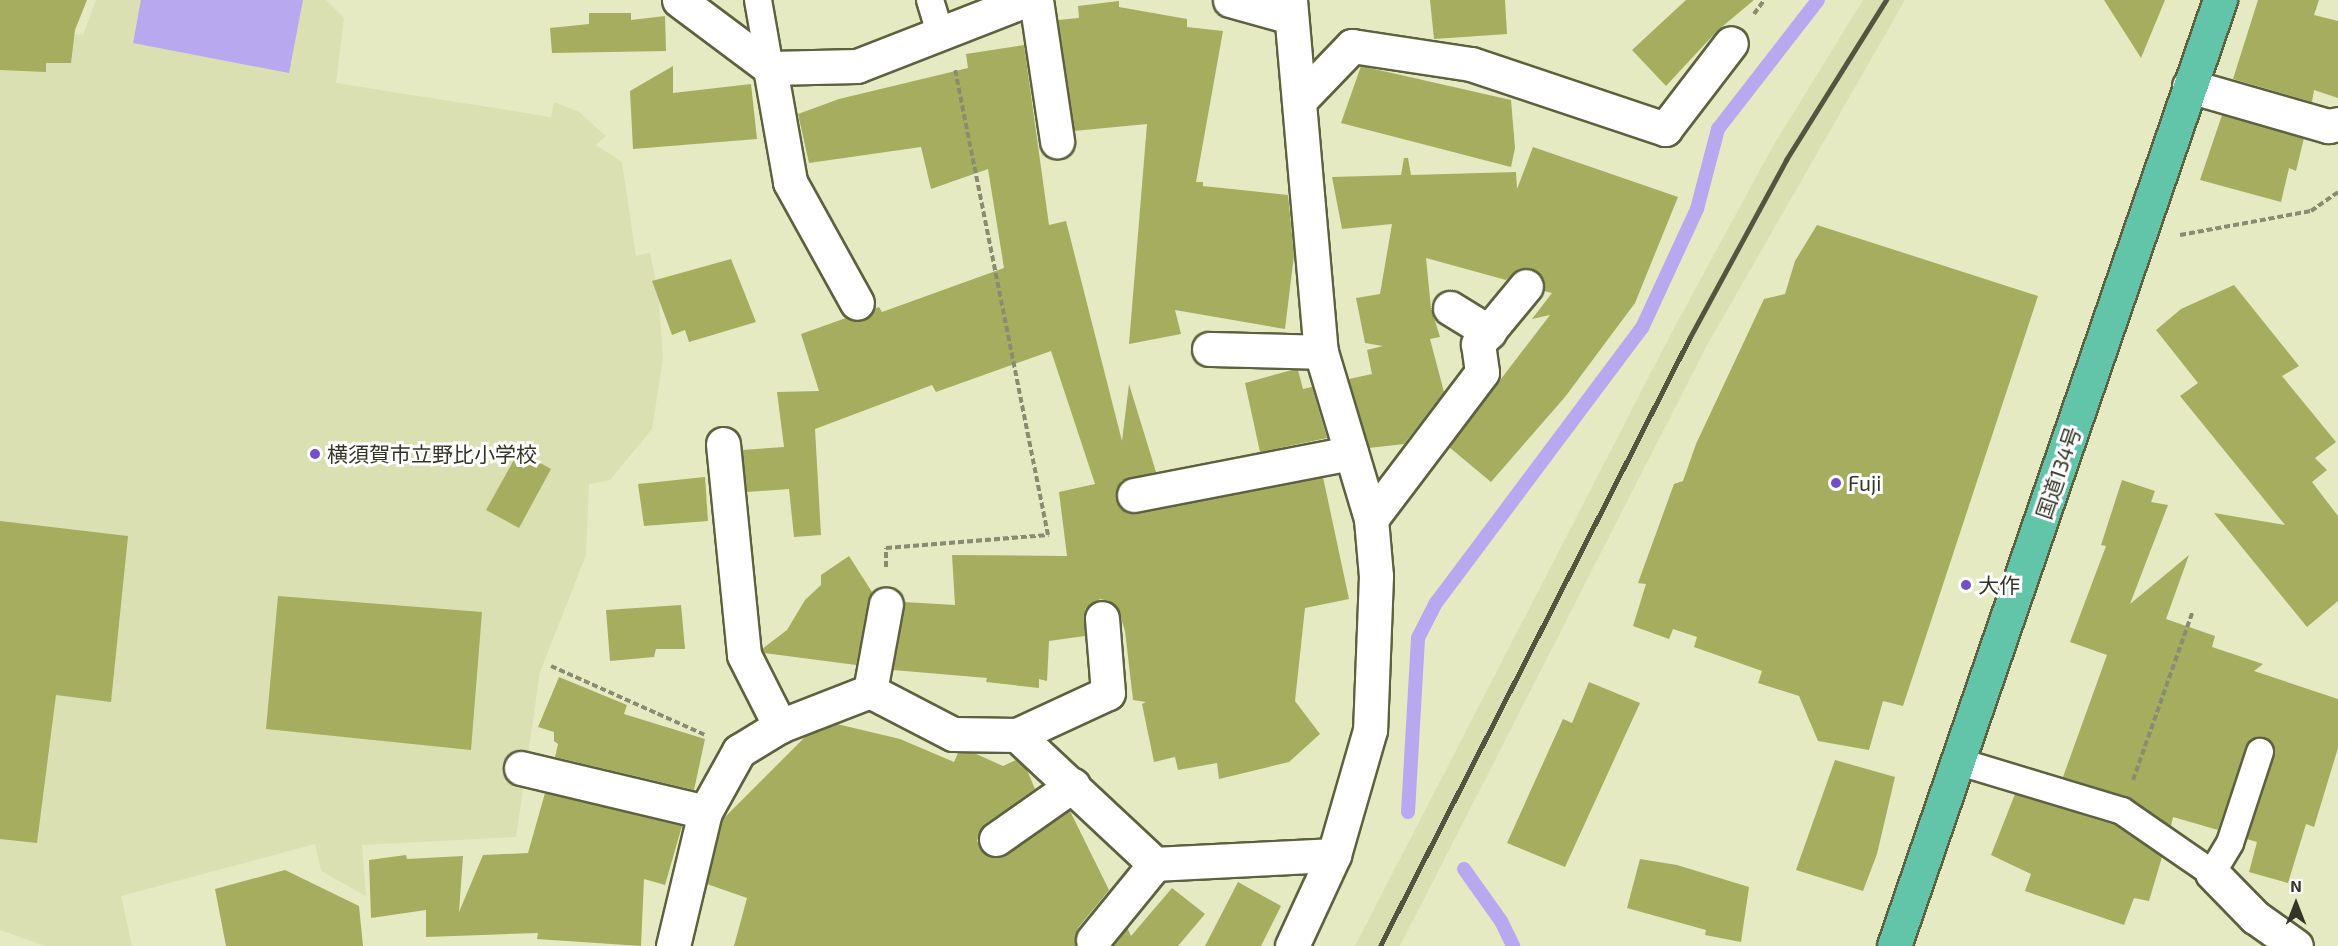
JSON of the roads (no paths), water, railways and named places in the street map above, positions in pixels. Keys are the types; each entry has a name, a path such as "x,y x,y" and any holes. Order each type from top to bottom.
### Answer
{"highway":[{"name":"国道134号","path":"1894,946 2220,0"}],"street":[{"path":"679,0 770,68 857,66 944,35 1026,0"},
{"path":"1036,0 1057,141"},
{"path":"1230,0 1290,8 1321,352 1371,519 1376,576 1370,730 1334,855 1292,946"},
{"path":"1300,100 1352,46 1471,64 1665,129 1731,43"},
{"path":"770,68 790,182 857,303"},
{"path":"2189,86 2328,126 2338,124"},
{"path":"1371,519 1482,372 1478,344 1526,286"},
{"path":"1450,308 1489,332"},
{"path":"1209,349 1321,352"},
{"path":"723,444 744,655 780,726"},
{"path":"1134,495 1351,453"},
{"path":"870,691 886,604"},
{"path":"673,946 705,812 739,751 780,726 870,691 953,734 1017,735 1108,693 1102,618"},
{"path":"1017,735 1073,784 1155,864 1334,855"},
{"path":"521,768 705,812"},
{"path":"996,839 1073,784"},
{"path":"1093,940 1155,864"},
{"path":"2212,873 2255,917 2296,946"}],"lane":[{"path":"758,0 770,68"},
{"path":"930,0 944,35"},
{"path":"1959,762 2122,812 2212,873 2230,843 2260,752"}],"waterway":[{"path":"1408,812 1418,638 1436,603 1642,328 1697,209 1718,129 1818,0"},
{"path":"1464,869 1501,921 1513,946"}],"railway":[{"path":"1380,946 1689,339 1786,160 1886,0"}],"place":[{"name":"横須賀市立野比小学校","path":"315,454"},
{"name":"Fuji","path":"1836,483"},
{"name":"大作","path":"1966,585"}]}
